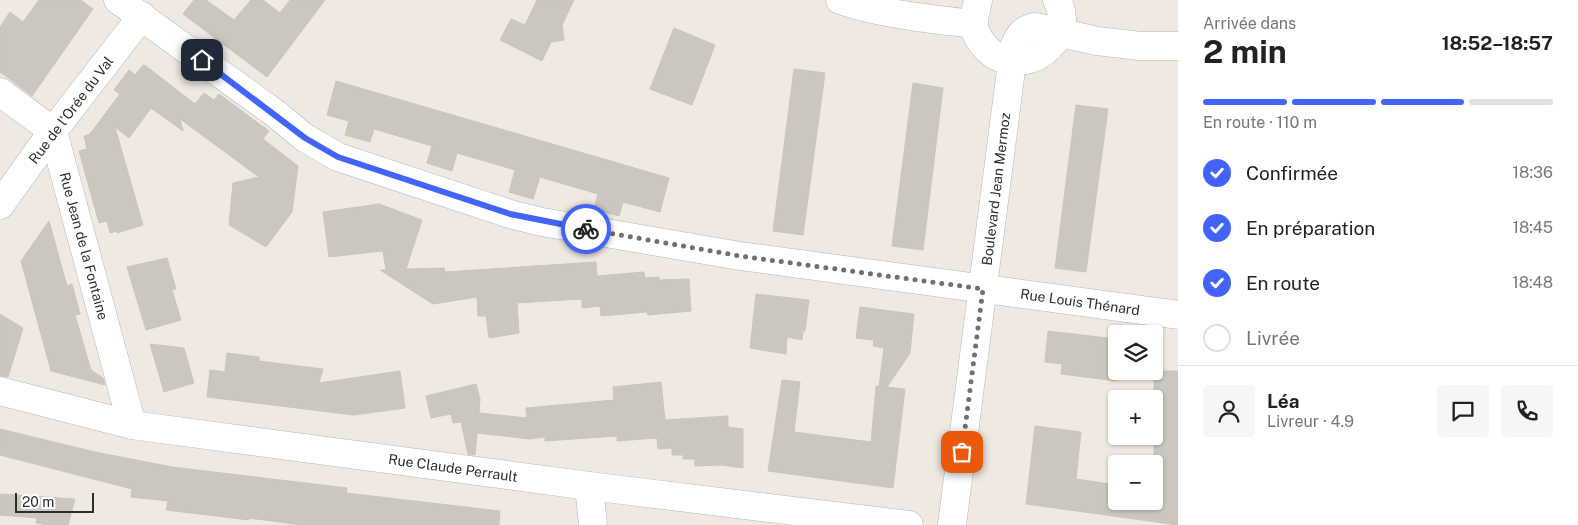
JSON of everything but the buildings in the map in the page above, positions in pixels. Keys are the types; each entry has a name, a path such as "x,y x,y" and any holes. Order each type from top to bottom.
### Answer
{"street":[{"name":"Rue Louis Thénard","path":"118,0 276,114 305,138 338,157 479,205 542,222 740,256 1178,315"},
{"path":"840,0 889,11 976,12 977,35 983,45 1001,59 1012,61"},
{"path":"1057,0 1061,18 1059,33 1097,41 1140,46 1178,46"},
{"name":"Rue de l'Orée du Val","path":"0,205 142,16"},
{"name":"Boulevard Jean Mermoz","path":"952,525 1014,47 1018,36 1024,30 1035,27 1059,33"},
{"path":"0,92 54,131"},
{"name":"Rue Jean de la Fontaine","path":"54,131 132,425"},
{"name":"Rue Claude Perrault","path":"0,390 132,425 589,486 909,525"},
{"path":"589,486 593,525"}],"way so far":[{"path":"586,229 740,256 983,289 962,452"}],"route":[{"path":"202,60 276,114 305,138 338,157 510,214 542,222 586,229"}]}
